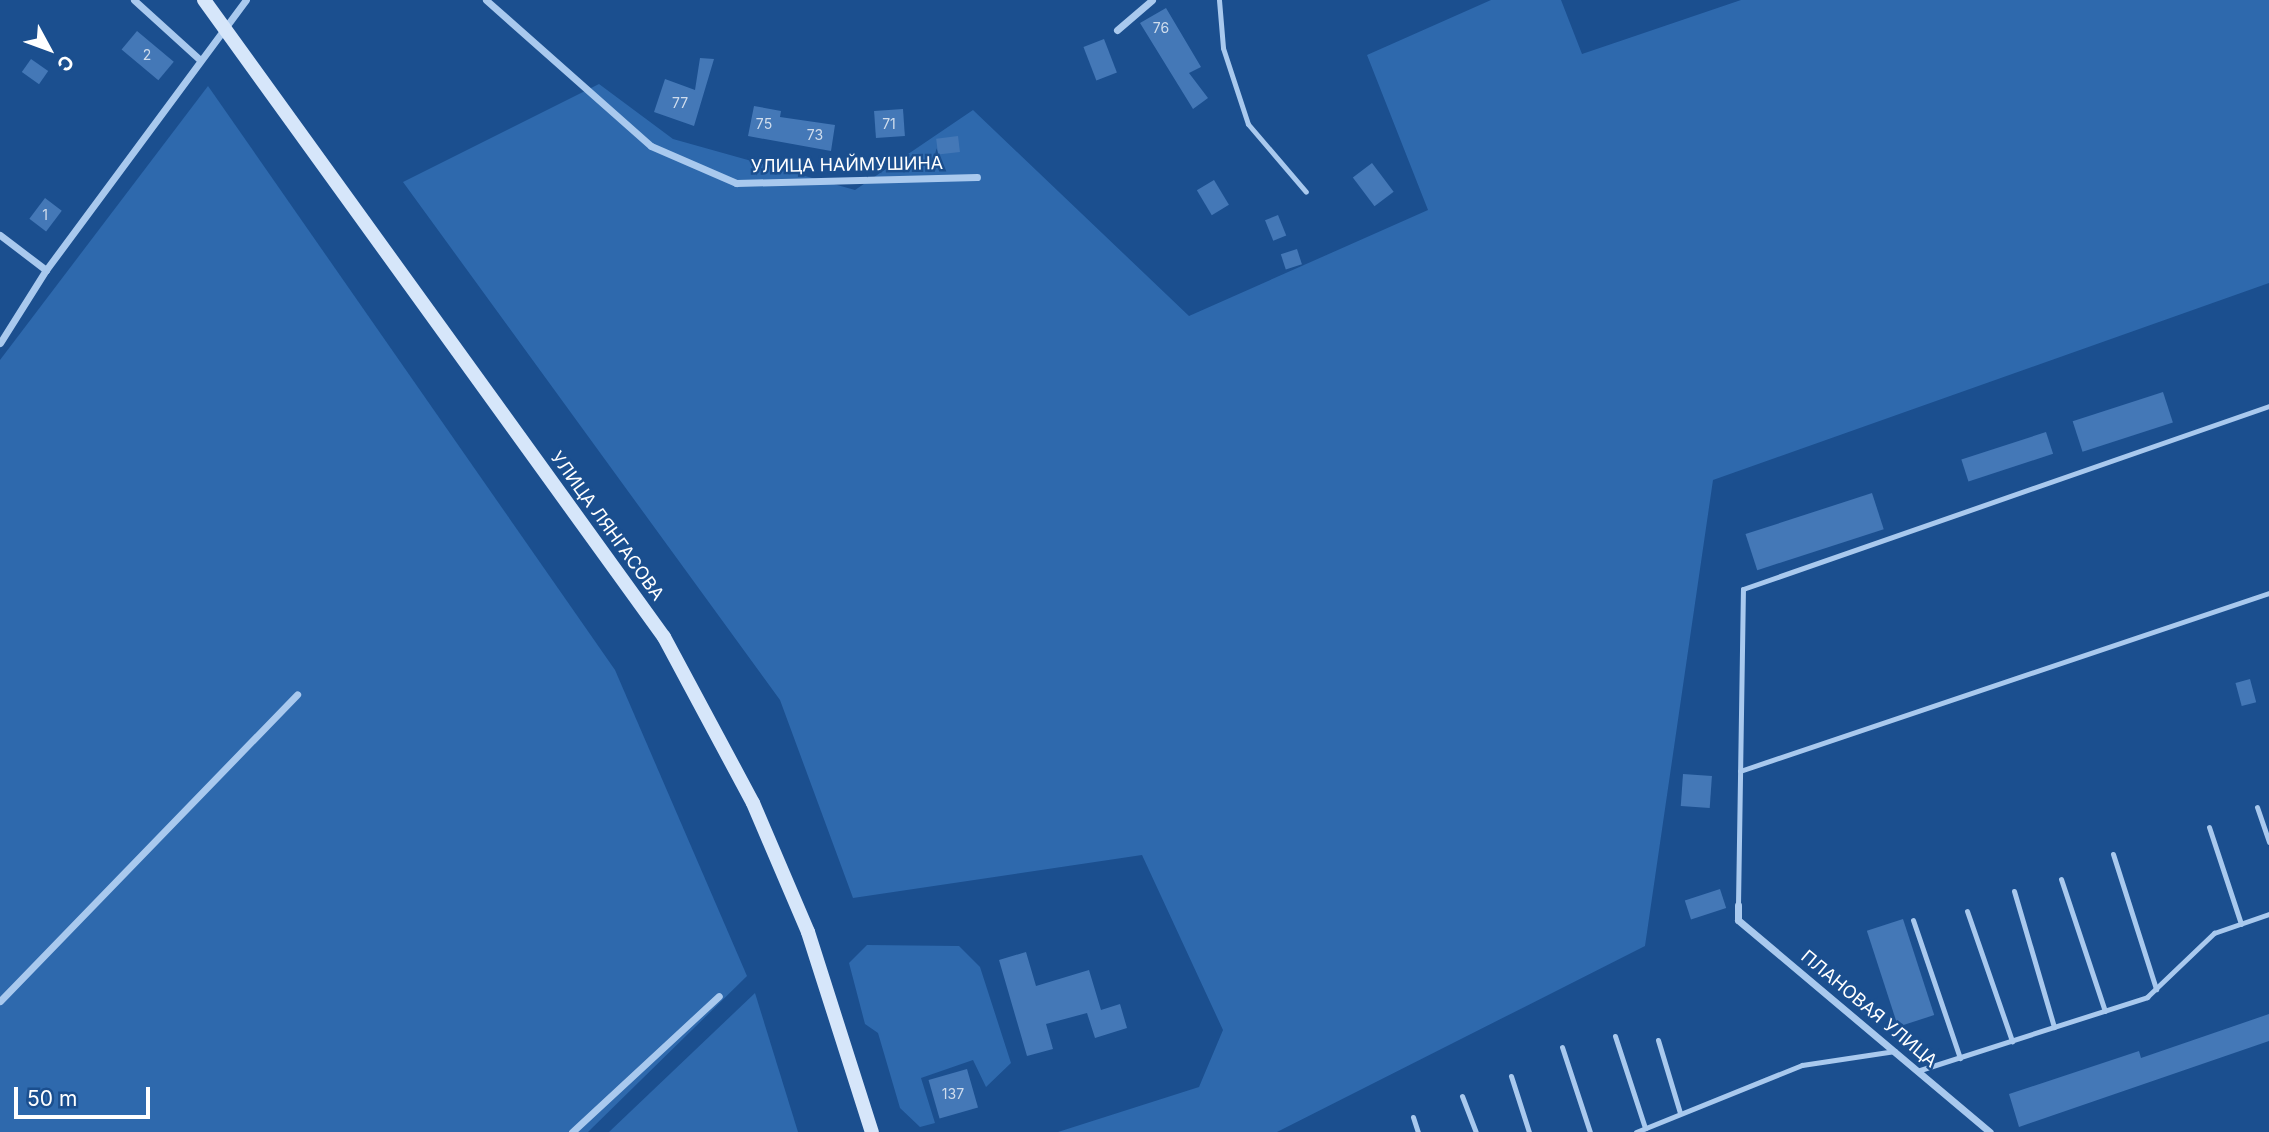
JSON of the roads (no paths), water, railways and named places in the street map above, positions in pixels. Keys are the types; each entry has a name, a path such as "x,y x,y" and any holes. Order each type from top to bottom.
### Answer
{"main road":[{"name":"УЛИЦА ЛЯНГАСОВА","path":"204,0 664,637 753,803 808,932 872,1132"}],"street":[{"path":"134,0 199,59"},
{"path":"0,343 46,270 222,26 246,0"},
{"name":"УЛИЦА НАЙМУШИНА","path":"486,0 651,146 736,183 977,177"},
{"path":"1117,30 1152,0"},
{"path":"0,235 46,270"},
{"path":"0,1000 297,694"},
{"name":"ПЛАНОВАЯ УЛИЦА","path":"1738,905 1738,920 1990,1132"},
{"path":"572,1132 719,996"}],"lane":[{"path":"1219,0 1223,48 1248,124 1306,192"},
{"path":"1738,905 1743,589 2269,406"},
{"path":"1740,771 2269,593"},
{"path":"2257,807 2269,842"},
{"path":"2208,827 2241,924"},
{"path":"2113,854 2156,989"},
{"path":"2061,879 2105,1011"},
{"path":"2014,891 2054,1027"},
{"path":"1967,911 2012,1041"},
{"path":"1916,1070 2105,1011 2156,989 2214,933 2269,914"},
{"path":"1913,920 1959,1058"},
{"path":"1615,1036 1645,1128"},
{"path":"1658,1040 1679,1113"},
{"path":"1562,1047 1590,1132"},
{"path":"1636,1132 1802,1065 1895,1051"},
{"path":"1511,1076 1529,1132"},
{"path":"1462,1096 1476,1132"},
{"path":"1413,1117 1418,1132"}]}
